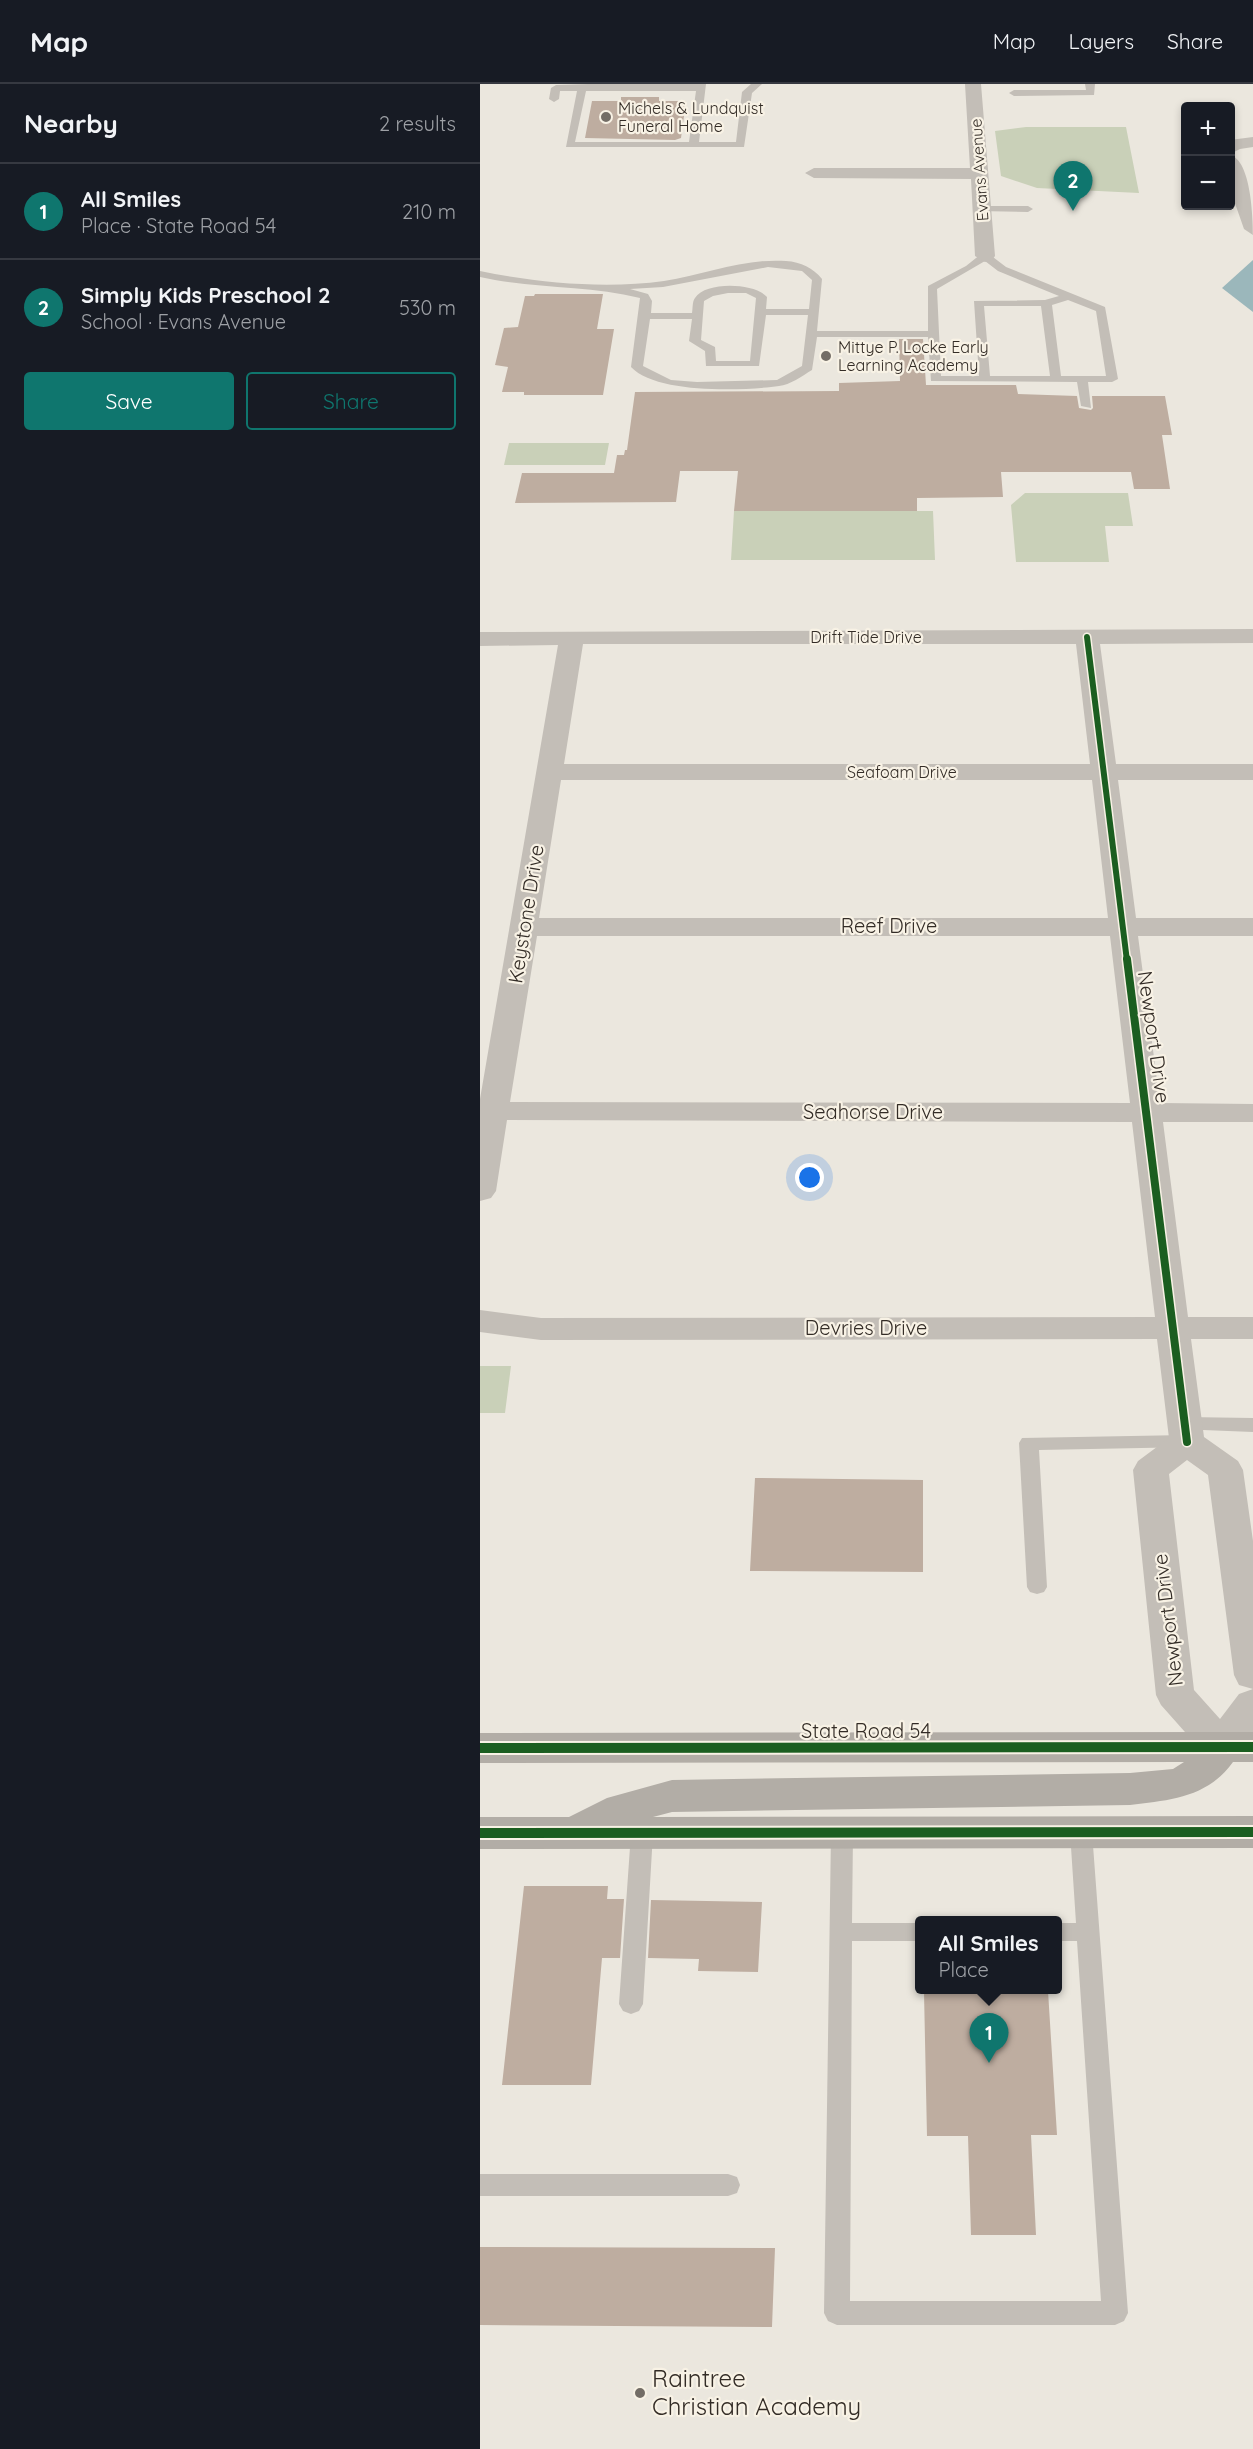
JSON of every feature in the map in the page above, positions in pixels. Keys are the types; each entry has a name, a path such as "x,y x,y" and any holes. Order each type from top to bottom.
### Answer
{"main road":[{"name":"State Road 54","path":"480,1748 1237,1747"},
{"path":"575,1833 621,1809 672,1796 1083,1790 1176,1784 1194,1777 1237,1747"},
{"path":"480,1833 1253,1832"}],"street":[{"name":"Evans Avenue","path":"973,84 985,256"},
{"path":"1235,144 1253,142"},
{"path":"1235,172 1250,209 1253,229"},
{"path":"814,173 979,174"},
{"name":"Drift Tide Drive","path":"480,639 1253,636"},
{"name":"Keystone Drive","path":"480,1191 572,637"},
{"name":"Newport Drive","path":"1087,637 1186,1433 1151,1470 1175,1695 1237,1747"},
{"name":"Seafoam Drive","path":"550,772 1253,772"},
{"name":"Reef Drive","path":"524,927 1253,927"},
{"name":"Seahorse Drive","path":"493,1111 1253,1113"},
{"name":"Devries Drive","path":"480,1321 542,1329 1253,1328"},
{"path":"1186,1433 1225,1470 1253,1675"},
{"path":"1237,1747 1253,1704"}],"lane":[{"path":"582,86 569,145 741,146 747,92 757,84"},
{"path":"1014,93 1092,93 1090,84"},
{"path":"554,99 556,88 701,86 694,146"},
{"path":"579,99 699,99"},
{"path":"982,209 1028,209"},
{"path":"985,256 1002,269 1069,296 1101,309 1112,379 935,379 932,288 970,268 985,256"},
{"path":"480,274 531,283 604,286 664,284 765,264 792,265 814,274 817,279 807,368 778,383 697,385 669,382 650,376 637,367 646,301 644,296 604,286"},
{"path":"746,290 760,294 755,364 710,364 711,349 694,340 697,316 699,300 702,296 724,291 746,290"},
{"path":"985,379 978,303 1046,303 1069,296"},
{"path":"1046,303 1056,379"},
{"path":"760,312 814,312"},
{"path":"644,316 697,316"},
{"path":"812,333 932,333"},
{"path":"1082,379 1087,406"},
{"path":"1038,1587 1029,1443 1186,1433 1253,1425"},
{"path":"842,1833 837,2313 1115,2313 1082,1832"},
{"path":"631,2004 642,1833"},
{"path":"841,1932 915,1932"},
{"path":"1062,1932 1089,1932"},
{"path":"480,2185 728,2185"}],"green space":[{"path":"1026,127 1126,127 1139,193 1037,188 1001,176 995,131"},
{"path":"509,443 609,443 605,465 504,465"},
{"path":"1025,493 1128,493 1133,526 1105,526 1109,562 1016,562 1011,505"},
{"path":"734,511 933,511 935,560 731,560"},
{"path":"480,1366 511,1366 505,1413 480,1413"}],"water":[{"path":"1253,260 1253,312 1222,288"}],"building":[{"name":"Michels & Lundquist Funeral Home","path":"621,97 659,97 659,101 686,101 681,138 675,140 585,138 592,101 621,101"},
{"path":"603,294 597,329 614,329 603,395 524,395 524,392 502,392 508,367 495,365 504,328 518,327 525,296"},
{"path":"899,339 923,339 926,385 1016,385 1018,394 1077,396 1079,408 1091,410 1093,408 1092,396 1165,396 1172,435 1162,435 1170,489 1134,489 1131,472 1001,472 1003,497 917,498 917,511 734,511 738,471 680,471 676,502 515,503 522,473 614,473 617,455 624,455 627,450 635,392 839,391 839,383 900,381"},
{"path":"755,1478 923,1480 923,1572 750,1571"},
{"path":"524,1886 608,1886 607,1899 624,1899 620,1958 602,1958 591,2085 502,2085"},
{"path":"651,1900 762,1902 758,1972 698,1971 699,1959 648,1958"},
{"path":"924,1994 1048,1994 1057,2135 1031,2135 1036,2235 971,2235 968,2136 927,2136"},
{"path":"480,2247 775,2248 772,2327 480,2325"}],"cycle path":[{"path":"1087,637 1187,1442"},
{"path":"480,1748 1253,1747"},
{"path":"480,1833 1253,1832"}],"place":[{"name":"Michels & Lundquist Funeral Home","path":"606,117"},
{"name":"Simply Kids Preschool 2","path":"1073,211"},
{"name":"Mittye P. Locke Early Learning Academy","path":"826,356"},
{"name":"All Smiles","path":"989,2063"},
{"name":"Raintree Christian Academy","path":"640,2393"}]}
